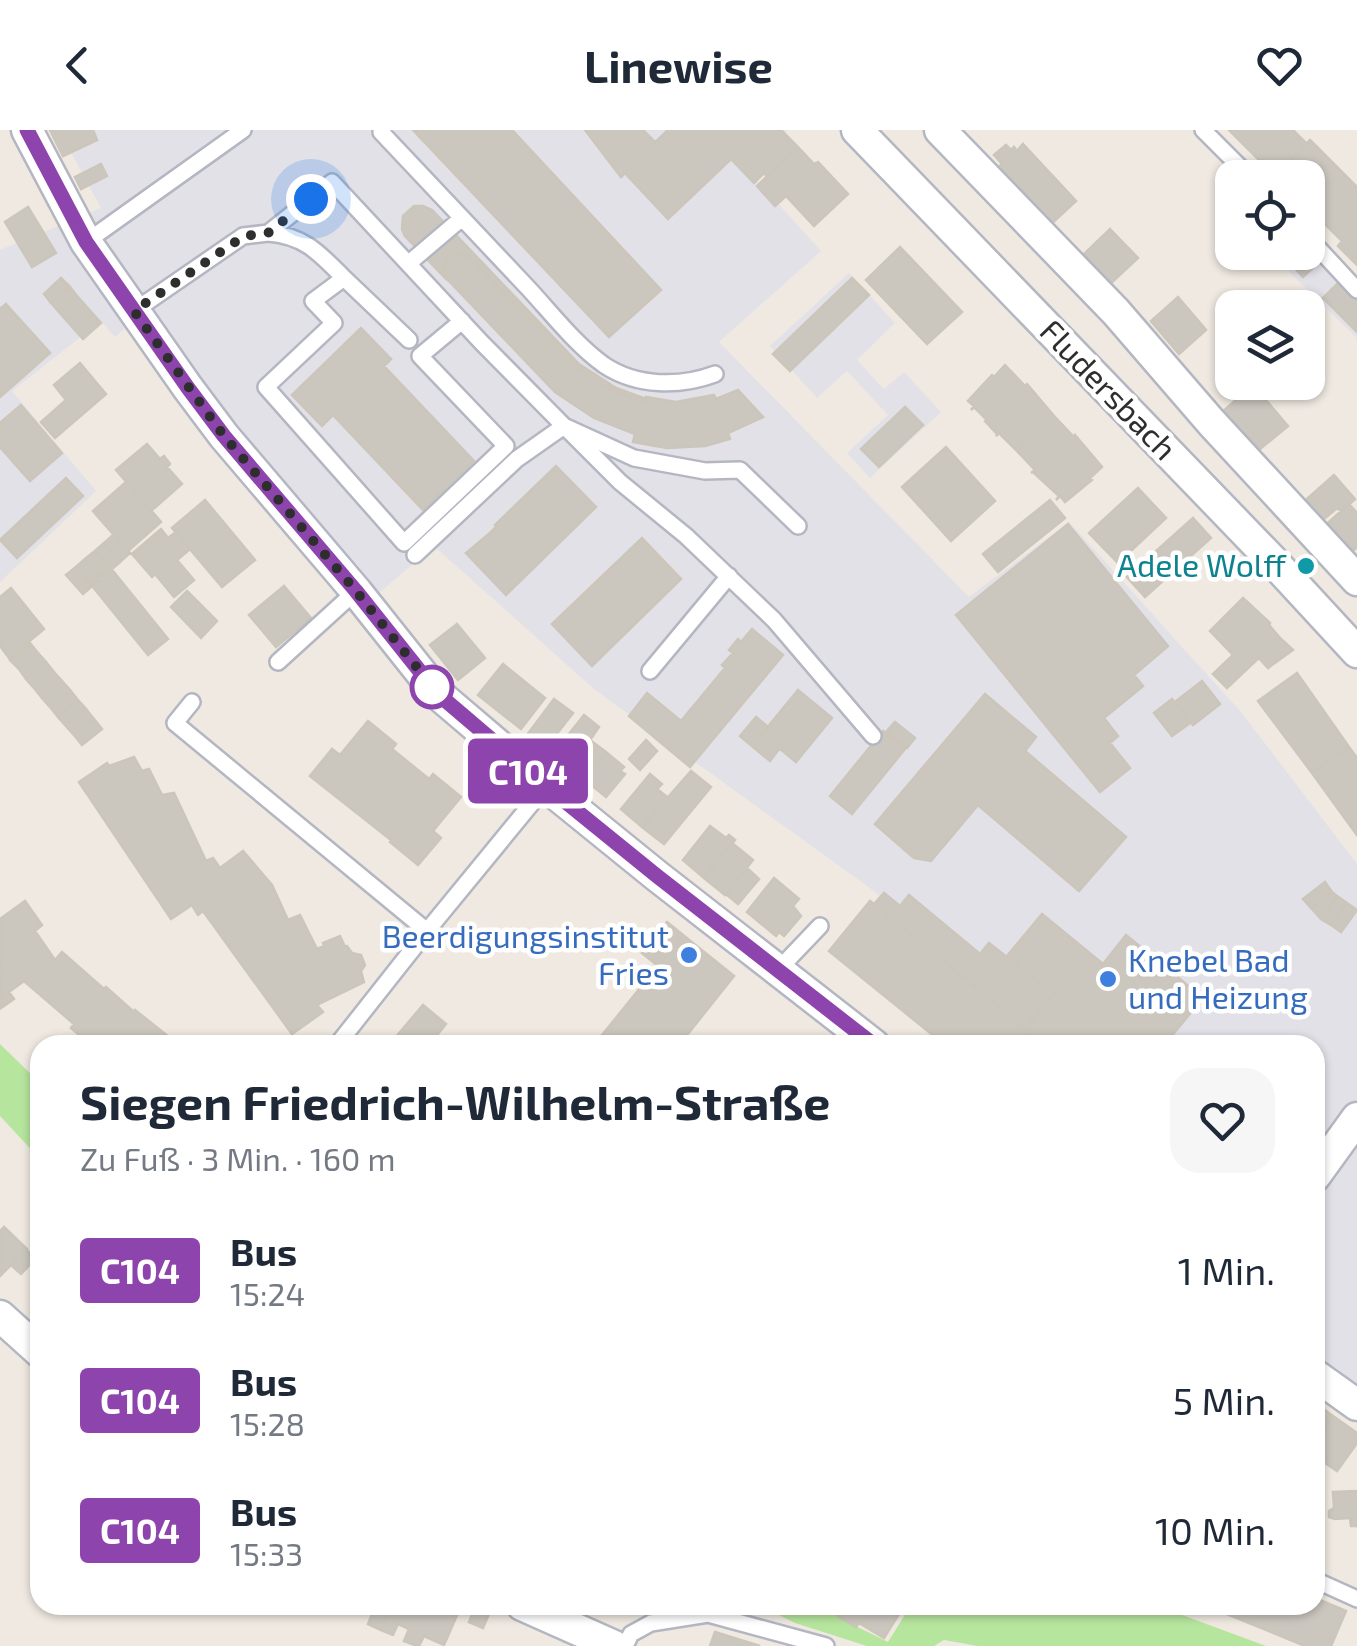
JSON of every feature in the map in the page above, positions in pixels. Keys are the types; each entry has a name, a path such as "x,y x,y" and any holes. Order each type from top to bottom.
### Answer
{"street":[{"path":"27,130 86,242 224,436 438,694 546,786 861,1035"},
{"name":"Fludersbach","path":"857,130 1356,648"},
{"name":"Fludersbach","path":"940,130 1116,312 1357,580"},
{"path":"1325,1162 1357,1118"},
{"path":"0,1316 30,1343"},
{"path":"1325,1381 1357,1405"},
{"path":"544,1615 614,1646"}],"lane":[{"path":"86,242 243,130"},
{"path":"383,130 581,344 606,366 634,378 667,384 694,382 715,374"},
{"path":"1203,130 1232,160"},
{"path":"268,233 332,182 620,482 774,620 872,736"},
{"path":"408,263 462,218"},
{"path":"134,311 244,236 288,235 313,246 409,340"},
{"path":"1325,255 1357,290"},
{"path":"344,278 313,301 334,323 266,387 404,543 506,446 420,356 462,321"},
{"path":"564,426 634,458 705,471 740,470 798,526"},
{"path":"415,554 516,459 564,426"},
{"path":"650,671 729,576"},
{"path":"278,662 356,591"},
{"path":"192,702 175,723 427,931"},
{"path":"345,1035 546,786"},
{"path":"777,972 820,926"},
{"path":"1325,1585 1357,1599"},
{"path":"625,1646 631,1634 651,1623 702,1615"},
{"path":"712,1615 826,1646"}],"shaded area":[{"path":"59,130 788,130 746,168 821,251 719,342 969,597 1069,522 1241,712 1357,864 1357,1407 1325,1385 1325,1035 1060,1035 867,886 594,689 434,546 379,593 141,314 115,337 101,321 12,391 96,491 0,582 0,250 101,208"},
{"path":"1325,246 1357,278 1357,338 1325,307 1325,290 1308,290 1287,270 1325,270"},
{"path":"849,273 895,323 857,360 884,389 904,372 941,412 870,478 847,453 888,415 847,371 817,398 770,346"}],"green space":[{"path":"0,1044 30,1073 30,1148 0,1116"},
{"path":"779,1615 833,1615 888,1642 905,1615 1182,1615 1266,1646 978,1646 944,1640 934,1646 867,1646"}],"building":[{"path":"50,130 93,130 97,140 63,156"},
{"path":"413,130 512,130 661,290 609,337"},
{"path":"585,130 643,130 655,142 621,177"},
{"path":"668,130 781,130 798,147 767,177 764,173 754,183 731,159 668,219 624,172"},
{"path":"1229,130 1293,130 1307,144 1291,160 1259,160"},
{"path":"1310,140 1357,187 1357,265 1338,246 1342,241 1325,224 1325,160 1291,160"},
{"path":"1023,144 1076,201 1047,228 994,172 1002,164 994,155 1006,145 1017,151"},
{"path":"798,147 848,194 814,226 786,196 775,206 757,186"},
{"path":"101,164 107,176 81,189 75,177"},
{"path":"414,206 432,210 579,364 616,388 646,399 644,403 601,385 576,368 467,255 456,254 447,260 447,280 405,236 403,216"},
{"path":"28,207 56,253 32,267 5,222"},
{"path":"1110,229 1138,258 1108,286 1081,257"},
{"path":"900,247 962,312 927,344 866,280"},
{"path":"459,254 471,258 568,360 601,385 644,403 646,397 676,402 714,395 716,399 738,390 763,417 728,433 730,439 705,446 667,448 633,442 635,434 594,418 555,392 448,280 445,263"},
{"path":"61,278 70,287 51,303 44,294"},
{"path":"852,278 869,295 790,371 773,354"},
{"path":"1341,280 1357,297 1357,332 1325,300"},
{"path":"70,287 77,296 59,312 51,303"},
{"path":"77,296 85,305 67,321 59,312"},
{"path":"1178,297 1206,330 1179,354 1151,321"},
{"path":"6,304 50,353 0,397 0,309"},
{"path":"85,305 93,314 75,330 67,321"},
{"path":"93,314 101,323 83,339 75,330"},
{"path":"361,328 391,359 384,366 474,461 423,510 333,415 322,426 292,395"},
{"path":"80,363 106,394 55,438 41,422 66,400 54,385"},
{"path":"1005,365 1054,416 1017,451 999,433 996,436 986,419 974,407 971,410 974,406 968,401"},
{"path":"1236,400 1266,400 1288,426 1254,454 1220,414"},
{"path":"21,405 62,453 30,481 0,447 0,423"},
{"path":"905,407 923,425 879,467 861,449"},
{"path":"1054,416 1102,467 1065,502 1060,496 1056,500 1059,496 1031,473 1035,470 1017,451"},
{"path":"147,444 160,459 164,456 170,464 167,467 182,484 151,511 116,470"},
{"path":"946,447 995,501 951,541 902,487"},
{"path":"556,466 596,507 506,595 466,553"},
{"path":"1334,475 1355,499 1318,524 1300,505"},
{"path":"66,478 83,496 17,558 0,540"},
{"path":"126,482 161,522 128,551 93,511"},
{"path":"1138,488 1166,518 1118,563 1089,533"},
{"path":"205,500 255,560 222,587 172,528"},
{"path":"1050,500 1065,518 998,572 983,554"},
{"path":"1349,504 1357,513 1357,547 1349,562 1320,530"},
{"path":"1193,518 1211,538 1145,597 1127,577"},
{"path":"1068,524 1168,646 1134,675 1143,686 1104,718 1118,736 1110,743 1130,768 1100,792 956,615"},
{"path":"161,529 168,538 176,532 190,549 177,560 194,580 174,597 132,554"},
{"path":"114,534 130,553 120,562 104,543"},
{"path":"642,538 681,579 592,666 552,624"},
{"path":"104,543 120,562 111,570 95,551"},
{"path":"95,551 111,570 101,577 85,559"},
{"path":"85,559 101,577 92,586 76,567"},
{"path":"76,567 92,586 83,594 66,575"},
{"path":"113,571 168,639 148,655 93,587"},
{"path":"284,586 311,618 276,647 249,615"},
{"path":"11,588 44,629 9,658 0,646 0,597"},
{"path":"187,591 217,621 201,638 171,607"},
{"path":"1243,598 1280,638 1227,688 1213,674 1233,655 1210,631"},
{"path":"457,624 485,658 458,680 430,645"},
{"path":"752,629 783,655 690,767 629,716 647,693 681,721 725,668 722,665 733,653 729,650"},
{"path":"1280,638 1293,650 1268,668 1259,658"},
{"path":"30,643 38,653 19,669 10,660"},
{"path":"38,653 46,662 26,679 19,669"},
{"path":"46,662 54,672 34,688 26,679"},
{"path":"503,664 545,698 521,729 478,695"},
{"path":"54,672 62,681 42,698 34,688"},
{"path":"1297,673 1349,747 1312,773 1258,701"},
{"path":"62,681 70,690 50,707 42,698"},
{"path":"1202,681 1220,704 1193,725 1175,702"},
{"path":"70,690 78,700 58,717 50,707"},
{"path":"798,690 832,718 796,762 762,734"},
{"path":"985,694 1036,737 1025,751 1126,837 1079,891 978,805 931,861 914,858 875,824"},
{"path":"554,699 573,713 545,749 527,735"},
{"path":"1172,699 1190,723 1172,736 1154,713"},
{"path":"78,700 86,709 66,726 58,717"},
{"path":"86,709 94,719 74,735 66,726"},
{"path":"584,715 599,727 590,740 606,752 584,779 553,754"},
{"path":"756,717 768,727 762,734 779,749 770,761 740,736"},
{"path":"94,719 102,729 82,745 74,735"},
{"path":"368,721 396,744 392,749 429,779 433,774 461,797 433,831 441,838 418,865 310,776 332,749 340,755"},
{"path":"895,722 915,738 907,748 887,731"},
{"path":"883,731 905,749 852,814 830,796"},
{"path":"646,740 657,751 640,770 629,759"},
{"path":"1349,747 1357,758 1357,835 1312,773"},
{"path":"606,752 624,767 620,771 625,774 606,797 584,779"},
{"path":"134,757 142,771 149,769 162,795 174,793 206,861 213,858 220,868 243,851 272,885 288,920 300,915 317,949 340,936 345,947 361,955 364,982 317,1005 323,1012 292,1034 203,911 198,915 192,905 171,919 79,782 107,763 109,766"},
{"path":"691,771 711,787 664,844 642,827"},
{"path":"650,774 662,784 657,789 667,797 642,827 621,809"},
{"path":"710,826 735,840 704,878 683,860"},
{"path":"732,843 753,860 725,895 704,878"},
{"path":"747,868 759,879 738,904 726,894"},
{"path":"774,878 799,899 793,906 801,916 784,936 779,932 776,936 747,912"},
{"path":"1325,882 1332,892 1311,908 1303,899"},
{"path":"1332,892 1337,896 1321,919 1311,908"},
{"path":"884,893 900,906 909,895 980,954 989,943 1054,994 1026,1028 874,904"},
{"path":"1337,896 1347,903 1331,925 1321,919"},
{"path":"25,901 42,925 35,931 55,960 62,952 166,1035 79,1035 71,1028 74,1024 24,981 9,992 14,999 1,1008 0,919"},
{"path":"870,901 1029,1031 1026,1035 933,1035 829,951"},
{"path":"1347,903 1357,910 1341,932 1331,925"},
{"name":"Knebel Bad und Heizung","path":"1042,914 1103,964 1126,935 1203,998 1172,1035 1026,1035 1029,1031 1026,1028 1054,994 1007,956"},
{"path":"667,922 683,935 658,966 642,953"},
{"path":"683,935 734,976 687,1035 602,1035"},
{"path":"423,1005 446,1024 437,1035 398,1035"},
{"path":"4,1227 27,1249 1,1275 0,1231"},
{"path":"26,1250 30,1253 30,1264 21,1274 11,1265"},
{"path":"1325,1410 1333,1416 1325,1427"},
{"path":"1333,1416 1357,1433 1357,1443 1337,1471 1325,1463 1325,1427"},
{"path":"1357,1491 1357,1526 1351,1526 1350,1518 1329,1517 1334,1508 1333,1492"},
{"path":"1325,1602 1346,1611 1331,1646 1305,1646 1229,1615 1325,1615"},
{"path":"372,1615 388,1615 381,1630 368,1624"},
{"path":"388,1615 457,1615 444,1645 424,1636 419,1646 404,1641 409,1629 398,1624 393,1635 381,1630"},
{"path":"472,1615 488,1615 483,1628 469,1622"},
{"path":"836,1615 898,1615 884,1638 859,1623 856,1627"},
{"path":"715,1632 760,1646 710,1646"}],"bus line":[{"name":"C104","path":"27,130 86,242 188,388 438,694 657,876 861,1035"}],"place":[{"name":"Adele Wolff","path":"1306,566"},
{"name":"Beerdigungsinstitut Fries","path":"689,955"},
{"name":"Knebel Bad und Heizung","path":"1108,979"}],"route":[{"path":"311,199 268,233 244,236 134,311 224,436 438,694 432,687"}]}
